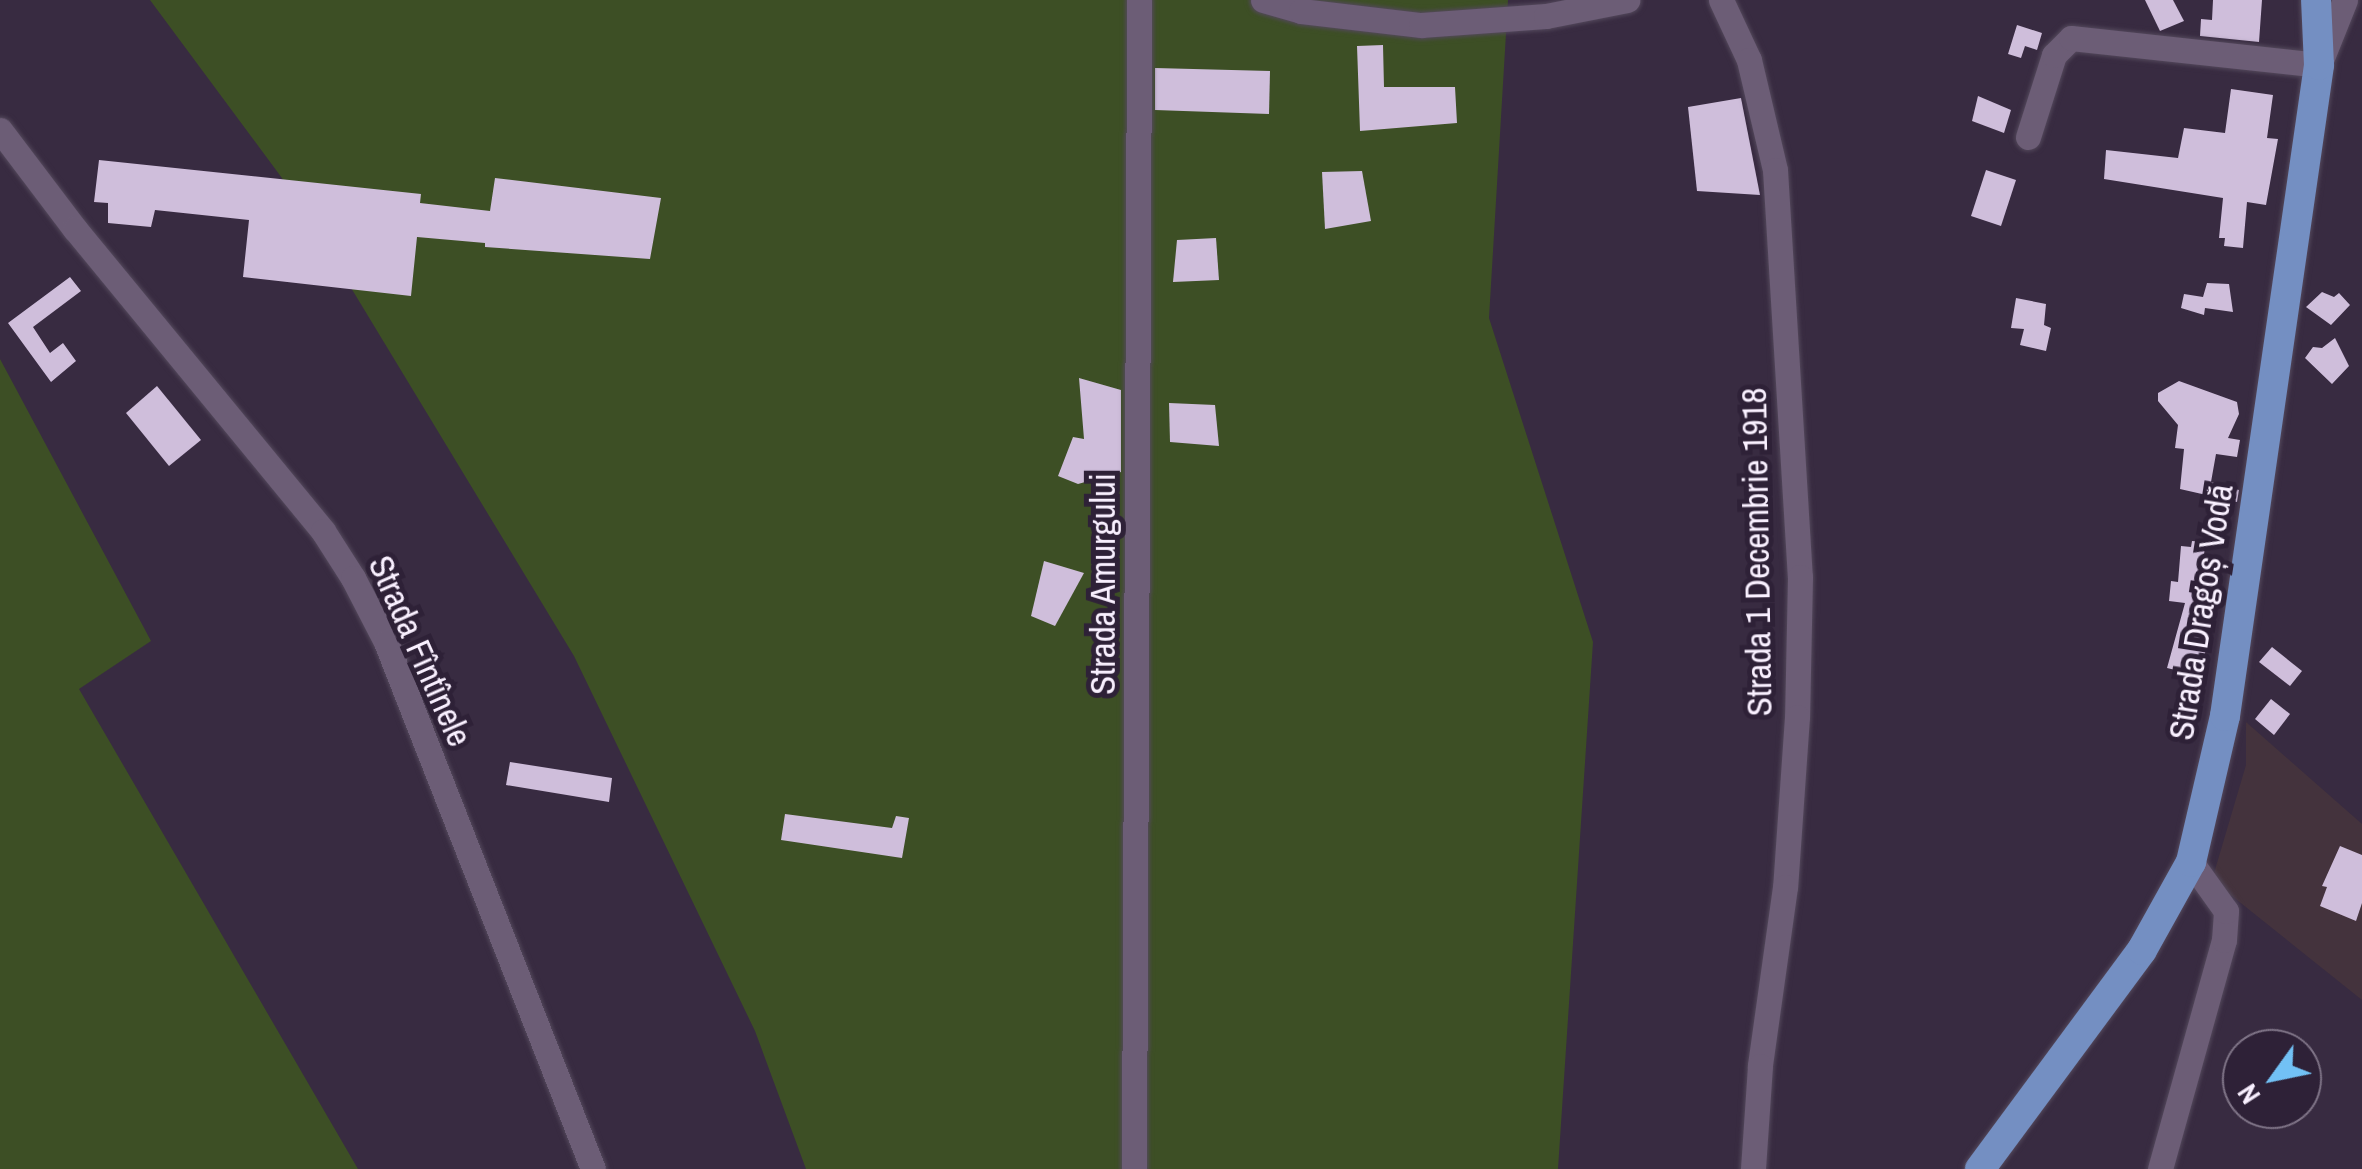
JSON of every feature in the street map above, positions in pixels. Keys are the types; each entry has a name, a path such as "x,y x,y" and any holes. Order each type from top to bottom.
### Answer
{"main road":[{"name":"Strada Dragoș Vodă","path":"1980,1169 2142,950 2191,862 2226,716 2319,65 2316,0"}],"street":[{"name":"Strada Amurgului","path":"1134,1169 1139,0"},
{"path":"1263,0 1300,12 1422,25 1546,16 1626,0"},
{"name":"Strada 1 Decembrie 1918","path":"1722,0 1749,60 1774,170 1800,576 1798,716 1784,887 1760,1066 1753,1169"},
{"path":"2028,137 2054,55 2071,38 2319,65 2345,0"},
{"name":"Strada Fîntînele","path":"0,130 74,229 323,531 353,578 386,642 593,1169"},
{"path":"2160,1169 2224,940 2226,911 2191,862"}],"shaded area":[{"path":"2246,722 2362,824 2362,1000 2212,880 2246,765"}],"green space":[{"path":"150,0 1508,0 1489,318 1593,642 1558,1169 806,1169 755,1031 574,656 296,197"},
{"path":"0,359 151,641 79,689 358,1169 0,1169"}],"building":[{"path":"2145,0 2173,0 2184,21 2160,31"},
{"path":"2213,0 2262,0 2259,42 2200,36 2201,19 2212,20"},
{"path":"2017,25 2042,33 2037,50 2025,46 2021,58 2008,54"},
{"path":"1383,45 1384,87 1455,87 1457,123 1360,131 1357,46"},
{"path":"1155,68 1270,71 1269,114 1155,110"},
{"path":"2231,89 2273,95 2267,138 2278,139 2266,205 2247,202 2243,248 2224,246 2225,238 2219,238 2223,198 2104,179 2106,150 2178,158 2184,128 2225,133"},
{"path":"1978,96 2011,110 2004,133 1972,121"},
{"path":"1741,98 1760,195 1697,191 1688,107"},
{"path":"99,160 421,194 420,203 490,211 495,178 661,198 650,259 485,247 485,243 417,237 411,296 243,277 249,220 155,210 151,227 108,223 108,203 94,202"},
{"path":"1986,170 2016,180 2001,226 1971,216"},
{"path":"1362,171 1371,221 1325,229 1322,172"},
{"path":"1216,238 1219,280 1173,282 1177,240"},
{"path":"70,277 81,291 33,327 50,353 63,343 76,361 51,382 8,323"},
{"path":"2207,283 2229,284 2233,312 2205,308 2204,315 2181,308 2184,294 2203,297"},
{"path":"2322,292 2334,297 2339,293 2350,305 2331,325 2306,307"},
{"path":"2016,298 2046,304 2044,325 2051,328 2046,351 2020,345 2024,329 2011,328"},
{"path":"2335,338 2349,366 2332,384 2305,358 2313,347 2322,348"},
{"path":"1079,378 1121,390 1121,472 1078,484 1058,476 1073,437 1084,439"},
{"path":"2179,381 2237,402 2239,414 2228,438 2240,440 2237,457 2216,454 2211,482 2239,490 2237,502 2180,489 2184,449 2175,448 2178,425 2158,401 2158,393"},
{"path":"157,386 201,440 169,466 126,413"},
{"path":"1169,403 1215,405 1219,446 1170,442"},
{"path":"2192,541 2205,542 2204,556 2215,557 2210,629 2203,663 2195,661 2192,674 2167,668 2185,603 2169,601 2171,581 2178,582 2181,546 2191,547"},
{"path":"1044,561 1084,573 1055,626 1031,616"},
{"path":"2272,647 2302,671 2290,686 2259,662"},
{"path":"2271,699 2290,714 2274,735 2255,719"},
{"path":"510,762 612,778 609,802 506,785"},
{"path":"785,814 892,828 896,816 909,818 902,858 781,840"},
{"path":"2340,846 2362,855 2362,903 2356,921 2320,906 2327,887 2322,886"}]}
